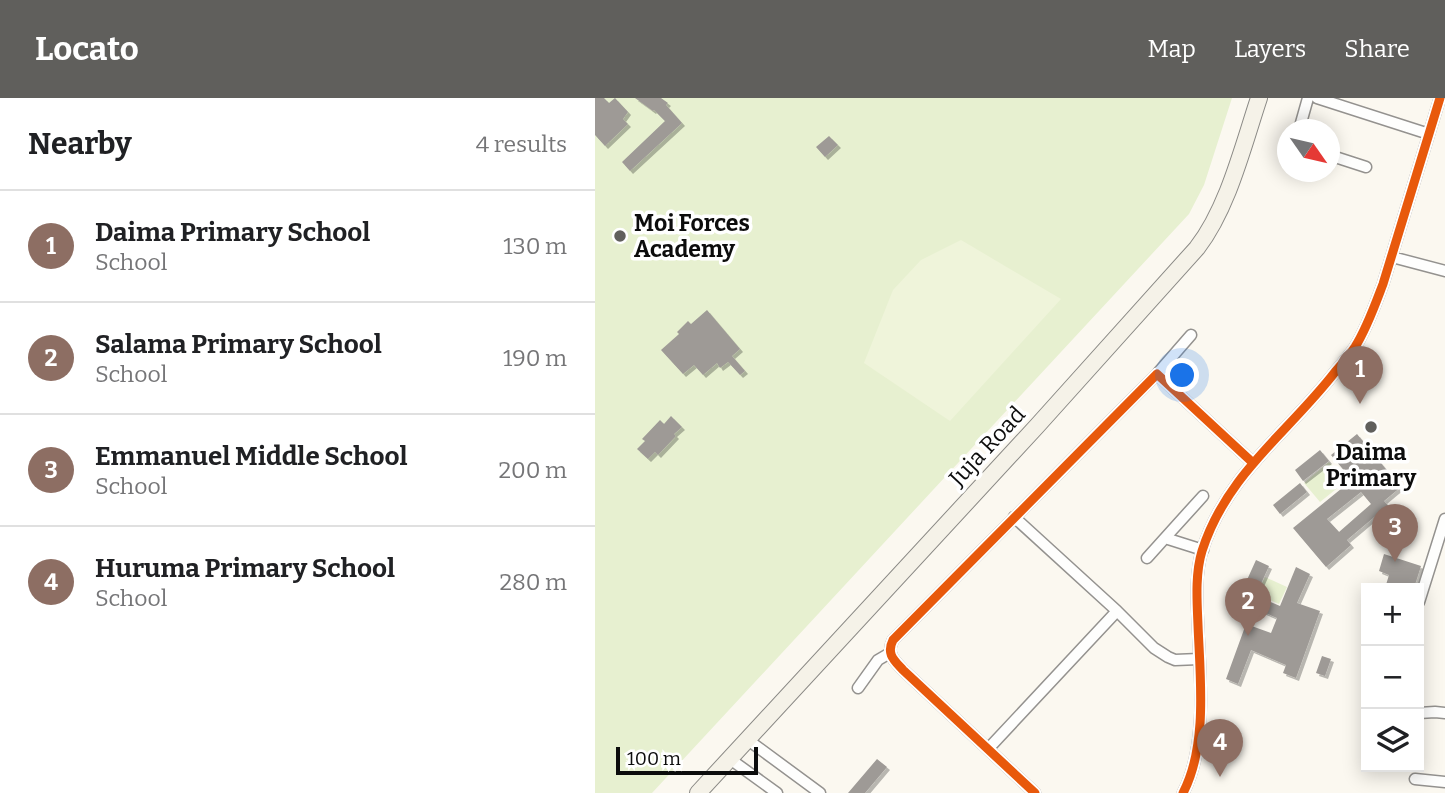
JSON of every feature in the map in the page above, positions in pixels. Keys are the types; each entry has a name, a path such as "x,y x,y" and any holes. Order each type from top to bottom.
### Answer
{"main road":[{"name":"Juja Road","path":"698,793 1186,262 1205,238 1220,209 1259,98"}],"street":[{"path":"1302,119 1308,98"},
{"path":"1317,98 1429,134"},
{"path":"1182,793 1194,766 1198,741 1197,601 1200,559 1210,529 1252,462 1327,384 1355,347 1372,313 1392,257 1440,98"},
{"path":"1340,159 1366,167"},
{"path":"1392,257 1445,271"},
{"path":"1035,793 903,670 893,659 890,647 893,640 1119,414 1191,335"},
{"path":"1157,374 1252,462"},
{"path":"1147,558 1203,496"},
{"path":"1014,517 1143,638 1168,657 1199,659"},
{"path":"1424,586 1445,519"},
{"path":"1165,538 1203,550"},
{"path":"988,749 1117,611"},
{"path":"857,688 878,660 890,653"},
{"path":"1424,713 1445,713"},
{"path":"748,740 820,793"},
{"path":"730,759 777,793"},
{"path":"1415,779 1445,782"}],"green space":[{"path":"595,98 1232,98 1204,185 1189,214 652,793 595,793"},
{"path":"961,240 1061,299 950,421 864,363 893,290 921,260"},
{"path":"1329,462 1345,482 1320,502 1304,483"},
{"path":"1265,577 1287,587 1279,604 1257,594"}],"building":[{"path":"595,98 604,98 609,103 615,98 628,112 623,119 628,124 605,146 595,135"},
{"path":"635,98 661,98 668,103 666,105 682,123 630,171 622,162 665,121"},
{"path":"829,136 838,145 825,157 816,147"},
{"path":"707,310 740,349 732,356 745,371 740,375 728,362 720,368 717,363 703,375 694,365 683,374 661,350 679,334 677,332 688,321 691,324"},
{"path":"671,416 682,427 658,455 655,452 648,459 637,449 645,441 642,439 660,420 664,424"},
{"path":"1357,434 1402,486 1384,501 1391,509 1382,517 1379,513 1347,540 1351,545 1326,567 1293,528 1352,480 1331,455","holes":["1361,492 1371,504 1339,532 1327,519"]},
{"path":"1320,450 1329,461 1303,481 1295,470"},
{"path":"1300,483 1307,492 1280,514 1273,505"},
{"path":"1384,554 1421,566 1416,583 1387,583 1389,575 1379,571"},
{"path":"1256,560 1269,566 1255,597 1242,591"},
{"path":"1296,567 1310,574 1297,603 1320,611 1296,678 1283,673 1286,665 1251,650 1238,684 1226,679 1246,624 1271,633 1277,618 1252,607 1257,596 1280,606"},
{"path":"1322,656 1331,659 1325,676 1316,673"},
{"path":"877,759 887,767 865,793 848,793"}],"cycle path":[{"path":"1183,793 1196,754 1201,710 1197,588 1202,551 1213,523 1243,476 1317,394 1359,340 1383,284 1440,98"},
{"path":"1035,793 903,670 891,653 893,640 1157,374 1252,462"}],"place":[{"name":"Moi Forces Academy","path":"620,236"},
{"name":"Daima Primary School","path":"1360,404"},
{"name":"Daima Primary","path":"1371,427"},
{"name":"Emmanuel Middle School","path":"1395,562"},
{"name":"Salama Primary School","path":"1248,636"},
{"name":"Huruma Primary School","path":"1220,777"}]}
